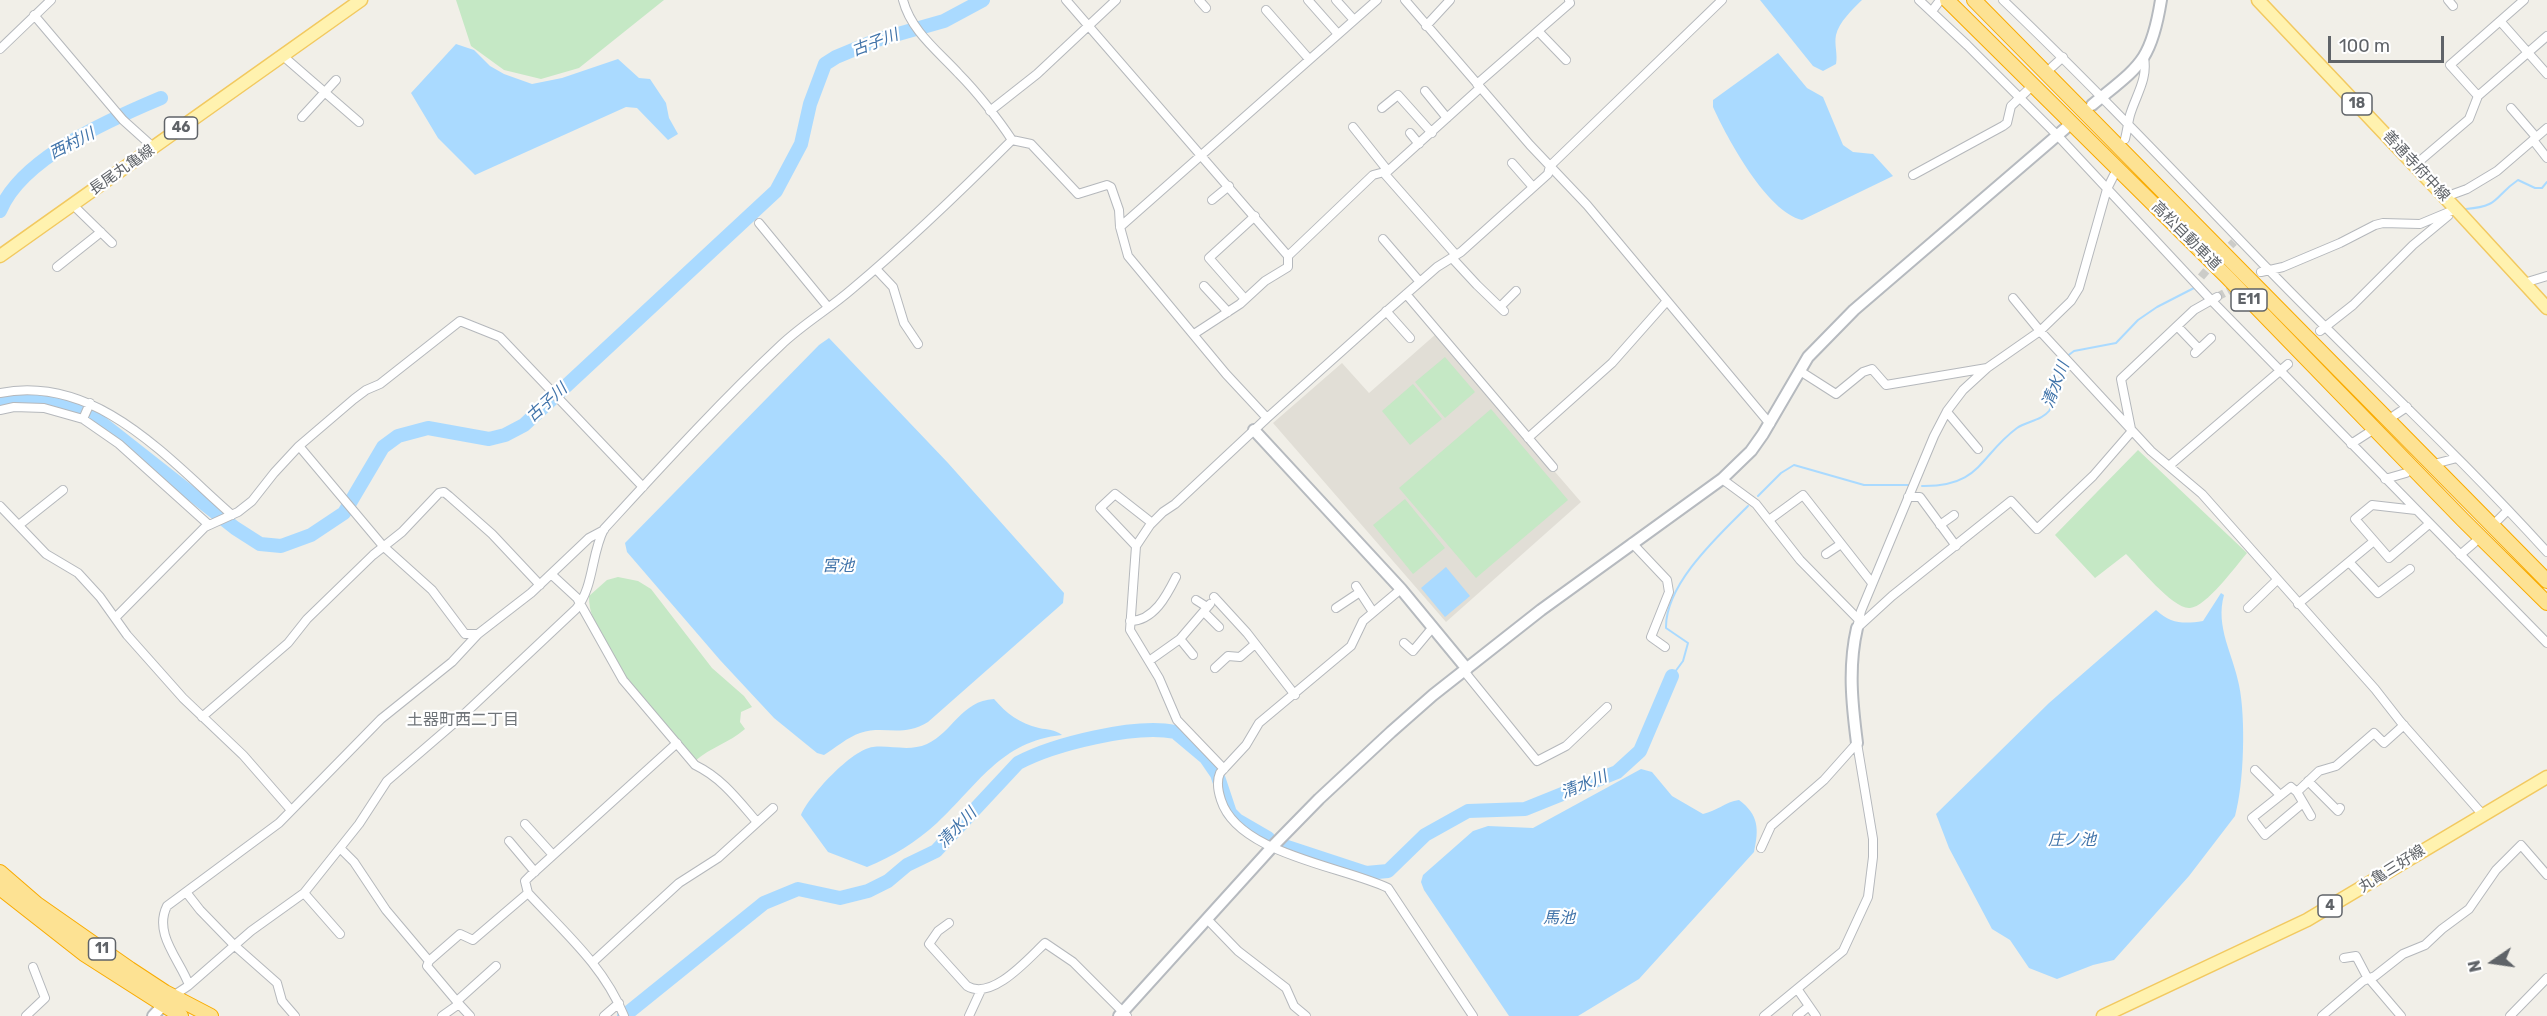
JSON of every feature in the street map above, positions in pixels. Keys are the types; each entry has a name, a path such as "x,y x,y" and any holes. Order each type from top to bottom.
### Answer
{"highway":[{"name":"高松自動車道","path":"1974,0 2547,581"},
{"name":"高松自動車道","path":"1942,2 2227,277 2547,603"},
{"name":"11","path":"0,872 163,1006 211,1016"},
{"name":"11","path":"0,888 84,954 181,1016"}],"main road":[{"name":"長尾丸亀線","path":"0,256 361,0"},
{"name":"善通寺府中線","path":"2258,0 2456,208 2547,308"},
{"name":"丸亀三好線","path":"2103,1016 2307,920 2547,777"}],"street":[{"path":"0,49 4,41 51,0"},
{"path":"903,0 910,18 922,34 961,75 1012,140 1031,144 1078,194 1107,185 1111,186 1119,210 1120,226 1128,256 1226,374 1267,418"},
{"path":"1066,0 1288,256 1288,267 1265,281 1228,312 1194,334"},
{"path":"990,111 1037,74 1116,0"},
{"path":"1199,0 1206,8"},
{"path":"1308,0 1338,34"},
{"path":"1336,0 1353,21"},
{"path":"1120,226 1377,0"},
{"path":"1405,0 1587,205 1770,424"},
{"path":"1426,26 1450,0"},
{"path":"1288,256 1373,174 1385,172 1432,133 1538,30 1563,11 1570,3 1569,0"},
{"path":"1220,774 1178,720 1159,678 1130,630 1136,546 1162,512 1175,504 1386,311 1454,257 1548,174 1550,166 1722,0"},
{"path":"1919,0 2058,136 2107,189 2198,280 2351,444 2547,643"},
{"path":"2004,0 2063,57 2264,271 2407,407 2547,552"},
{"path":"2092,105 2131,73 2144,58 2155,35 2161,0"},
{"path":"2478,96 2450,65 2524,0"},
{"path":"1932,11 1942,2"},
{"path":"1266,10 1309,59"},
{"path":"34,15 123,120 153,147"},
{"path":"2500,21 2547,74"},
{"path":"1538,30 1566,60"},
{"path":"2415,165 2469,119 2478,96 2547,36"},
{"path":"283,56 358,122"},
{"path":"2052,67 2063,57"},
{"path":"2124,139 2146,68 2144,58"},
{"path":"302,117 336,80"},
{"path":"1913,174 2003,126 2007,123 2008,110 2031,87"},
{"path":"1425,91 1448,118"},
{"path":"1382,108 1398,95 1432,133"},
{"path":"2511,108 2547,158"},
{"path":"1353,127 1385,172 1454,257 1502,309 1516,291"},
{"path":"950,923 938,932 929,944 967,986 974,990 981,990 1011,975 1045,943 1073,962 1123,1014 1273,846 1319,799 1384,739 1541,610 1722,479 1751,451 1770,424 1800,371 1822,340 2067,127"},
{"path":"2445,197 2467,189 2497,171 2547,128"},
{"path":"1410,133 1419,144"},
{"path":"163,1006 234,945 304,893 340,848 387,781 459,719 581,603 586,593 597,542 604,529 643,487 780,346 876,269 992,163 1012,140"},
{"path":"1512,163 1533,187"},
{"path":"1764,1016 1843,951 1868,897 1873,839 1857,743 1851,673 1852,648 1872,583 1934,436 1947,412 1963,390 1987,368 2040,331 2071,301 2079,288 2107,189 2114,175"},
{"path":"1212,200 1229,186"},
{"path":"73,204 112,243"},
{"path":"2264,271 2283,267 2340,243 2375,225 2383,223 2420,224 2456,208"},
{"path":"2323,328 2353,306 2412,245 2456,208"},
{"path":"1245,299 1209,258 1255,216"},
{"path":"759,223 828,307"},
{"path":"57,267 101,231"},
{"path":"1383,239 1420,282"},
{"path":"876,269 893,287 904,323 918,344"},
{"path":"2524,283 2547,276"},
{"path":"1204,286 1228,312"},
{"path":"1406,294 1553,467"},
{"path":"2013,298 2040,331 2132,431 2202,494 2483,815"},
{"path":"2132,431 2121,380 2194,310 2214,299"},
{"path":"1528,438 1612,363 1666,302"},
{"path":"1386,311 1410,338"},
{"path":"116,617 210,524 232,515 252,501 299,447 354,399 380,384 460,321 500,337 643,487"},
{"path":"2177,326 2197,351 2211,338"},
{"path":"2169,466 2282,372 2288,364"},
{"path":"1800,371 1836,394 1863,372 1872,369 1886,385 1987,368"},
{"path":"0,393 36,390 90,404 130,426 232,515"},
{"path":"83,419 90,404"},
{"path":"0,410 14,407 44,408 83,419 119,444 210,524"},
{"path":"2392,417 2407,407"},
{"path":"1947,412 1978,449"},
{"path":"1254,430 1401,589 1538,761 1566,746 1607,707"},
{"path":"1858,624 2012,501 2037,529 2093,476 2132,431"},
{"path":"2351,444 2368,433"},
{"path":"299,447 383,546 432,590 465,634 478,634"},
{"path":"2438,463 2457,458"},
{"path":"2385,479 2406,472"},
{"path":"1722,479 1756,504 1800,560 1858,624"},
{"path":"20,525 63,490"},
{"path":"202,717 288,643 307,619 383,546 402,532 439,493 444,492 492,534 540,585"},
{"path":"1136,546 1100,508 1115,494 1152,523"},
{"path":"1769,520 1803,495 1872,583"},
{"path":"1908,497 1920,497 1956,546"},
{"path":"2416,510 2372,505 2355,519 2389,558 2429,524"},
{"path":"0,506 46,554 78,573 116,617 127,635 202,717 243,755 291,810"},
{"path":"2496,522 2508,510"},
{"path":"1941,525 1954,515"},
{"path":"189,985 167,943 163,913 167,906 279,823 381,719 452,662 478,634 540,585 589,538 604,529"},
{"path":"2298,604 2374,542"},
{"path":"1632,543 1667,580 1669,592 1651,637 1665,646"},
{"path":"2460,555 2474,543"},
{"path":"1826,554 1841,544"},
{"path":"2349,562 2378,593 2410,568"},
{"path":"551,574 581,603 623,680 695,765 722,782 757,822"},
{"path":"1130,621 1142,619 1161,603 1176,577"},
{"path":"2248,608 2277,580"},
{"path":"1336,608 1358,589 1373,612"},
{"path":"1401,589 1363,621 1352,646 1259,723 1246,746 1220,774 1219,793 1229,818 1261,841 1324,867 1367,878 1388,888 1473,1016"},
{"path":"1196,600 1209,605 1255,644 1295,695"},
{"path":"1149,661 1180,639 1209,605"},
{"path":"1209,605 1219,627"},
{"path":"1404,643 1413,651 1433,627"},
{"path":"1180,639 1193,655"},
{"path":"1215,668 1228,656 1240,657 1255,644"},
{"path":"2297,792 2319,771 2336,766 2374,733 2384,743 2404,725"},
{"path":"624,1016 619,1003 594,962 528,893 525,881 677,743"},
{"path":"1761,848 1772,826 1824,780 1857,743"},
{"path":"2255,770 2280,795"},
{"path":"2308,781 2338,811 2340,808"},
{"path":"2303,803 2265,835 2252,818 2291,787 2297,792 2311,816"},
{"path":"594,962 679,883 718,858 773,808"},
{"path":"525,824 553,855"},
{"path":"509,841 535,872"},
{"path":"2322,1016 2403,954 2425,945 2469,909 2496,870 2521,845 2547,874"},
{"path":"340,848 354,862 386,910 429,961"},
{"path":"186,892 234,945 277,983 282,1001 296,1016"},
{"path":"304,893 340,934"},
{"path":"470,1016 427,966 429,961 460,934 473,940 528,893"},
{"path":"1208,920 1238,951 1286,988 1294,1006 1306,1016"},
{"path":"2344,958 2356,956 2368,979 2401,1016"},
{"path":"442,1016 496,966"},
{"path":"26,1016 45,998 33,967"},
{"path":"2510,1016 2547,978"},
{"path":"969,1016 981,990"},
{"path":"1798,990 1816,1016"},
{"path":"604,1016 619,1003"},
{"path":"1797,1016 1809,1006"}],"shaded area":[{"path":"1436,334 1581,502 1446,622 1273,423 1342,363 1369,393"}],"green space":[{"path":"456,0 664,0 579,68 541,79 504,70 471,46"},
{"path":"1445,357 1475,392 1445,418 1415,382"},
{"path":"1413,384 1442,419 1410,445 1382,411"},
{"path":"1491,409 1568,500 1476,578 1399,488"},
{"path":"2138,450 2247,553 2220,585 2197,606 2183,607 2175,602 2156,586 2126,554 2095,578 2055,535"},
{"path":"1405,499 1445,548 1413,574 1373,525"},
{"path":"618,577 638,581 651,589 712,668 744,696 752,707 741,712 740,722 745,729 695,761 632,685 610,652 592,616 589,596 607,580"}],"water":[{"path":"1760,0 1862,0 1840,25 1836,38 1836,64 1823,71 1813,66"},
{"path":"456,44 474,50 490,66 504,74 532,84 562,78 618,59 639,78 650,79 666,103 669,118 678,134 668,140 637,108 626,107 475,175 438,138 411,93"},
{"path":"1778,53 1807,88 1823,97 1843,145 1853,152 1873,154 1893,176 1802,220 1789,214 1762,189 1738,154 1713,107 1713,100"},
{"name":"宮池","path":"829,338 948,463 1064,593 1063,603 928,722 910,729 860,733 824,755 817,753 774,718 720,660 627,552 625,543 819,345"},
{"path":"1446,567 1470,596 1445,617 1421,588"},
{"name":"庄ノ池","path":"2221,593 2224,595 2223,629 2239,685 2243,715 2242,769 2235,816 2189,876 2114,960 2093,965 2057,979 2029,968 2010,940 1992,929 1949,848 1936,814 2049,703 2156,610 2178,622 2203,621"},
{"path":"994,699 1019,721 1062,735 1022,746 1006,756 978,780 929,830 886,859 867,867 828,852 801,815 822,786 843,764 864,750 873,747 914,748 927,744 936,739 973,705"},
{"name":"馬池","path":"1641,769 1652,772 1672,796 1703,814 1739,800 1750,811 1756,823 1757,836 1754,852 1639,979 1578,1016 1509,1016 1424,890 1421,882 1423,875 1473,831 1488,826 1533,828"}],"waterway":[{"name":"古子川","path":"0,402 29,400 62,403 94,417 235,528 260,544 281,546 311,535 344,513 383,447 398,436 428,428 489,439 505,435 524,425 776,191 801,144 810,104 825,64 877,40 944,21 983,0"},
{"name":"西村川","path":"0,211 11,192 47,157 94,129 161,98"},
{"name":"清水川","path":"2466,209 2491,203 2518,180 2535,188 2542,188 2547,182"},
{"name":"清水川","path":"2066,357 2074,351 2116,343 2138,320 2157,307 2194,288"},
{"name":"清水川","path":"1922,486 1941,485 1968,475 2017,428 2046,414 2055,400 2065,362"},
{"name":"清水川","path":"1758,496 1781,473 1794,465 1864,485 1908,485"},
{"name":"清水川","path":"1672,676 1683,661 1688,643 1666,628 1668,611 1674,594 1696,561 1748,506"},
{"name":"清水川","path":"1287,847 1366,873 1388,871 1425,835 1468,811 1525,809 1617,772 1640,751 1672,676"},
{"name":"清水川","path":"624,1016 764,903 798,889 840,898 868,891 888,881 907,865 936,851 1018,763 1073,743 1117,733 1158,730 1175,732 1206,758 1217,774 1230,813 1237,820 1268,838"}],"tunnel":[{"path":"2222,254 2234,242"},
{"path":"2201,277 2214,262"},
{"path":"2217,297 2237,286"}],"district":[{"name":"土器町西二丁目","path":"463,720"}]}
